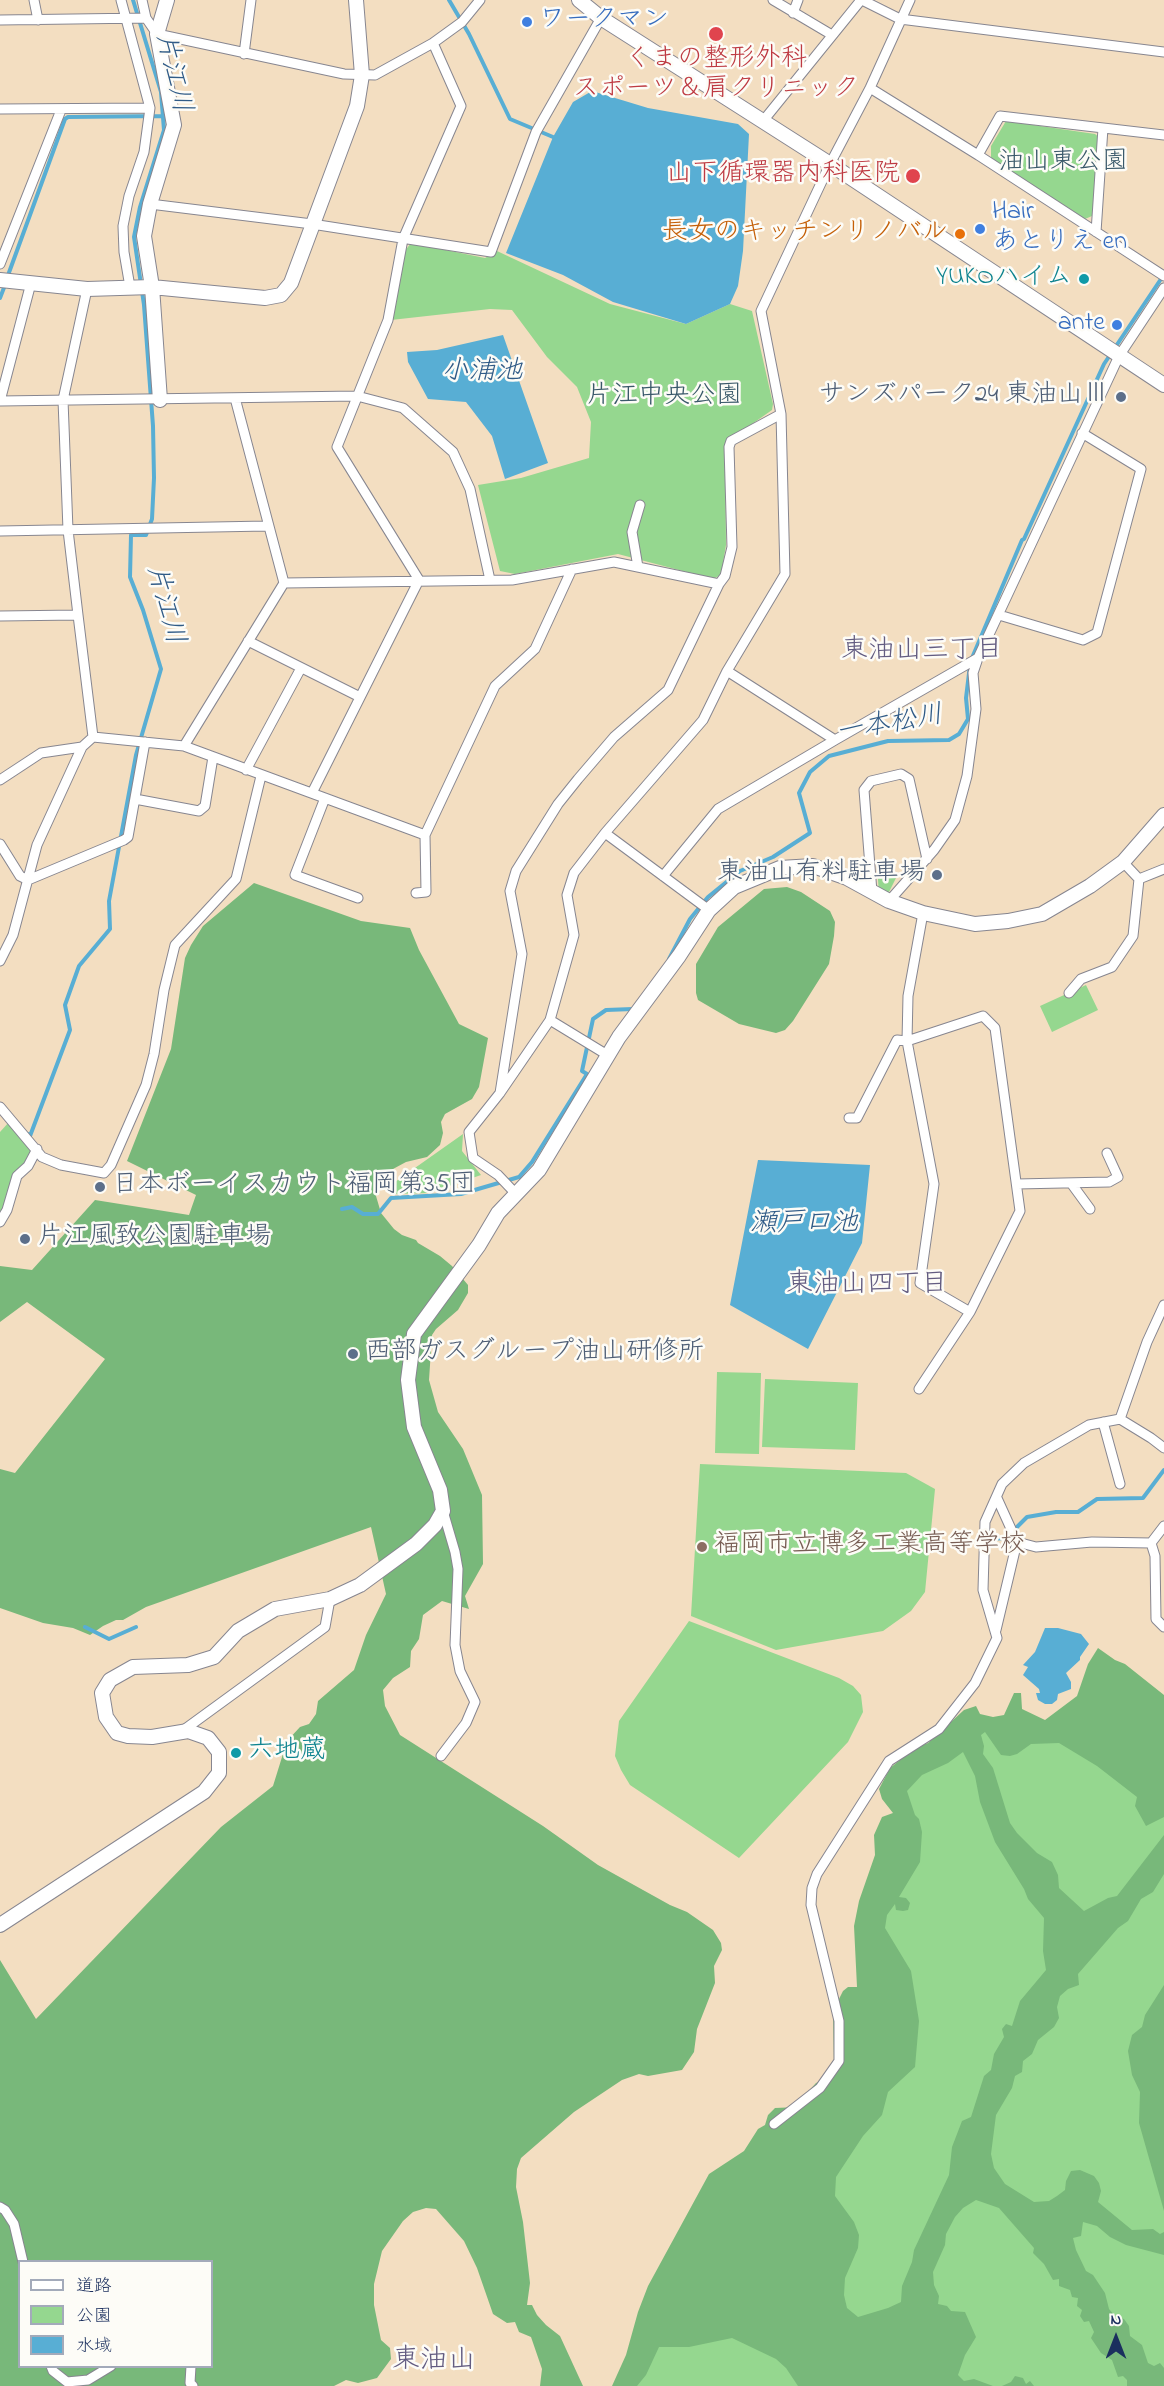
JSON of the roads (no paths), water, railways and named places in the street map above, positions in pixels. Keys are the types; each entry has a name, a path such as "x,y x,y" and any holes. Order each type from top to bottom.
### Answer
{"street":[{"path":"34,0 38,20"},
{"path":"121,0 150,108 144,152 129,196 123,226 124,252 132,287"},
{"path":"142,0 146,18 158,34 244,54 344,74 362,75 375,75 433,43 462,22 480,0"},
{"path":"160,399 152,287 144,236 150,204 174,125 158,34 167,0"},
{"path":"244,54 251,0"},
{"path":"4,280 87,289 152,287 265,298 281,295 291,283 357,106 362,75 356,0"},
{"path":"579,0 601,18 830,164 1164,385"},
{"path":"773,0 832,35"},
{"path":"793,13 798,0"},
{"path":"763,121 862,0 900,19 1164,52"},
{"path":"513,1191 498,1176 472,1158 469,1132 500,1093 550,1020 574,935 567,895 574,873 605,833 703,720 728,671 785,574 781,414 761,311 830,164 870,88 910,0"},
{"path":"0,20 146,18"},
{"path":"150,204 312,224 490,252 536,132 601,18"},
{"path":"419,580 337,447 388,320 403,239 461,106 433,43"},
{"path":"870,88 1161,274"},
{"path":"0,109 150,108"},
{"path":"0,264 61,110"},
{"path":"978,155 1000,116 1164,135"},
{"path":"1096,232 1102,128"},
{"path":"31,283 0,401 357,396 402,408 453,452 470,489 490,580"},
{"path":"889,901 927,859 956,820 967,776 976,709 973,673 977,659 1119,356 1164,288"},
{"path":"87,289 63,400 68,530 93,736"},
{"path":"184,746 284,583 267,526 235,398"},
{"path":"500,1093 522,954 510,891 516,872 558,804 578,779 614,736 668,690 725,576 732,547 729,447 731,441 781,414"},
{"path":"999,615 1083,640 1096,633 1141,469 1082,433"},
{"path":"638,567 632,532 640,505"},
{"path":"0,531 267,526"},
{"path":"284,583 512,580 614,562 719,584"},
{"path":"416,893 426,892 425,835 495,686 535,649 572,569"},
{"path":"312,793 419,580"},
{"path":"0,616 78,615"},
{"path":"248,641 360,697"},
{"path":"663,876 718,809 977,659"},
{"path":"246,770 301,668"},
{"path":"728,671 835,740"},
{"path":"93,736 184,746 425,835"},
{"path":"0,961 13,935 37,845 82,747 93,736"},
{"path":"0,844 20,876 28,880 124,840 128,837 145,742"},
{"path":"0,780 40,753 82,747"},
{"path":"135,800 199,811 206,806 213,757"},
{"path":"872,892 864,790 871,781 902,774 909,779 927,859"},
{"path":"0,1107 42,1157 61,1165 104,1173 111,1165 146,1086 175,945 236,879 261,776"},
{"path":"325,798 295,876 354,893"},
{"path":"441,1756 466,1723 475,1702 459,1671 455,1645 458,1569 455,1552 442,1511 440,1490 414,1427 408,1380 414,1334 479,1245 513,1191 539,1170 619,1037 674,964 709,910 734,887 780,868 813,866 847,878 889,901 924,913 975,924 1008,921 1042,914 1090,886 1123,862 1164,816"},
{"path":"605,833 709,910"},
{"path":"1069,993 1081,979 1112,967 1133,936 1139,879 1123,862"},
{"path":"1139,879 1164,869"},
{"path":"924,913 908,996 907,1041 934,1184 920,1283 970,1312"},
{"path":"849,1118 857,1118 897,1040 907,1041 983,1016 995,1028 1020,1211 970,1312 919,1389"},
{"path":"550,1020 609,1056"},
{"path":"0,1222 7,1210 17,1176 28,1166 37,1149"},
{"path":"1017,1184 1108,1182 1118,1177 1107,1153"},
{"path":"1071,1183 1090,1209"},
{"path":"1120,1419 1147,1342 1164,1305"},
{"path":"774,2124 820,2088 839,2061 839,2021 812,1905 812,1888 817,1874 889,1761 939,1729 975,1683 997,1638 983,1590 985,1522 1002,1484 1024,1463 1089,1425 1120,1419 1164,1448"},
{"path":"1103,1422 1120,1484"},
{"path":"996,1632 1016,1541 997,1498"},
{"path":"0,1925 204,1792 219,1773 219,1752 208,1738 188,1731 152,1737 117,1733 106,1717 102,1694 110,1680 133,1667 188,1665 214,1657 238,1631 275,1610 330,1599 360,1585 416,1544 435,1525 442,1511"},
{"path":"1151,1543 1164,1526"},
{"path":"1016,1541 1036,1547 1092,1542 1151,1543"},
{"path":"1151,1543 1155,1556 1156,1619 1164,1628"},
{"path":"179,1733 325,1627 330,1599"},
{"path":"0,2207 5,2210 14,2224 23,2260"},
{"path":"51,2368 53,2372 67,2382 88,2380 109,2368"},
{"path":"191,2368 190,2383 193,2386"}],"water":[{"path":"592,91 648,108 738,124 749,134 743,251 738,286 730,304 686,324 613,302 563,275 506,253 553,137 573,102"},
{"name":"小浦池","path":"503,335 548,463 505,479 492,436 466,402 428,399 408,362 407,352 437,350"},
{"name":"瀬戸口池","path":"758,1160 870,1165 862,1243 808,1349 730,1305"},
{"path":"1045,1628 1058,1628 1081,1634 1089,1644 1080,1660 1066,1673 1071,1682 1071,1689 1058,1694 1057,1700 1052,1704 1045,1704 1038,1700 1036,1693 1040,1693 1039,1689 1023,1675 1028,1667 1023,1665 1035,1652"}],"waterway":[{"name":"片江川","path":"28,1134 30,1136 70,1030 65,1005 79,966 110,929 109,901 136,755 161,669 130,577 131,535 146,535 152,519 154,478 153,426 144,305 134,237 140,207 164,130 161,92 133,0"},
{"path":"449,0 469,34 510,119 553,137"},
{"path":"7,278 65,119 68,117 163,116"},
{"name":"一本松川","path":"972,658 1022,540 1104,364 1163,276"},
{"path":"0,298 5,285"},
{"name":"一本松川","path":"669,959 690,919 708,897 740,871 773,857 810,833 799,793 810,772 829,756 888,741 949,740 959,734 968,719 966,698 970,665"},
{"name":"一本松川","path":"342,1209 352,1207 363,1214 378,1214 391,1198 461,1194 519,1177 532,1162 587,1074 582,1071 593,1019 606,1010 633,1009"},
{"path":"989,1539 1006,1538 1027,1517 1056,1512 1078,1512 1097,1499 1143,1498 1164,1470"},
{"path":"85,1627 109,1639 136,1627"}],"place":[{"name":"ワークマン","path":"527,22"},
{"name":"くまの整形外科 スポーツ＆肩クリニック","path":"716,34"},
{"name":"山下循環器内科医院","path":"913,176"},
{"name":"Hair あとりえ en","path":"980,229"},
{"name":"長女のキッチンリノバル","path":"960,234"},
{"name":"YUKOハイム","path":"1084,279"},
{"name":"ante","path":"1117,325"},
{"name":"サンズパーク24 東油山Ⅲ","path":"1121,397"},
{"name":"東油山有料駐車場","path":"937,875"},
{"name":"日本ボーイスカウト福岡第35団","path":"100,1187"},
{"name":"片江風致公園駐車場","path":"25,1239"},
{"name":"西部ガスグループ油山研修所","path":"353,1354"},
{"name":"福岡市立博多工業高等学校","path":"702,1547"},
{"name":"六地蔵","path":"236,1753"}],"district":[{"name":"東油山三丁目","path":"922,653"},
{"name":"東油山四丁目","path":"867,1287"},
{"name":"東油山","path":"434,2362"}],"park label":[{"name":"油山東公園","path":"1063,164"},
{"name":"片江中央公園","path":"664,398"}]}
